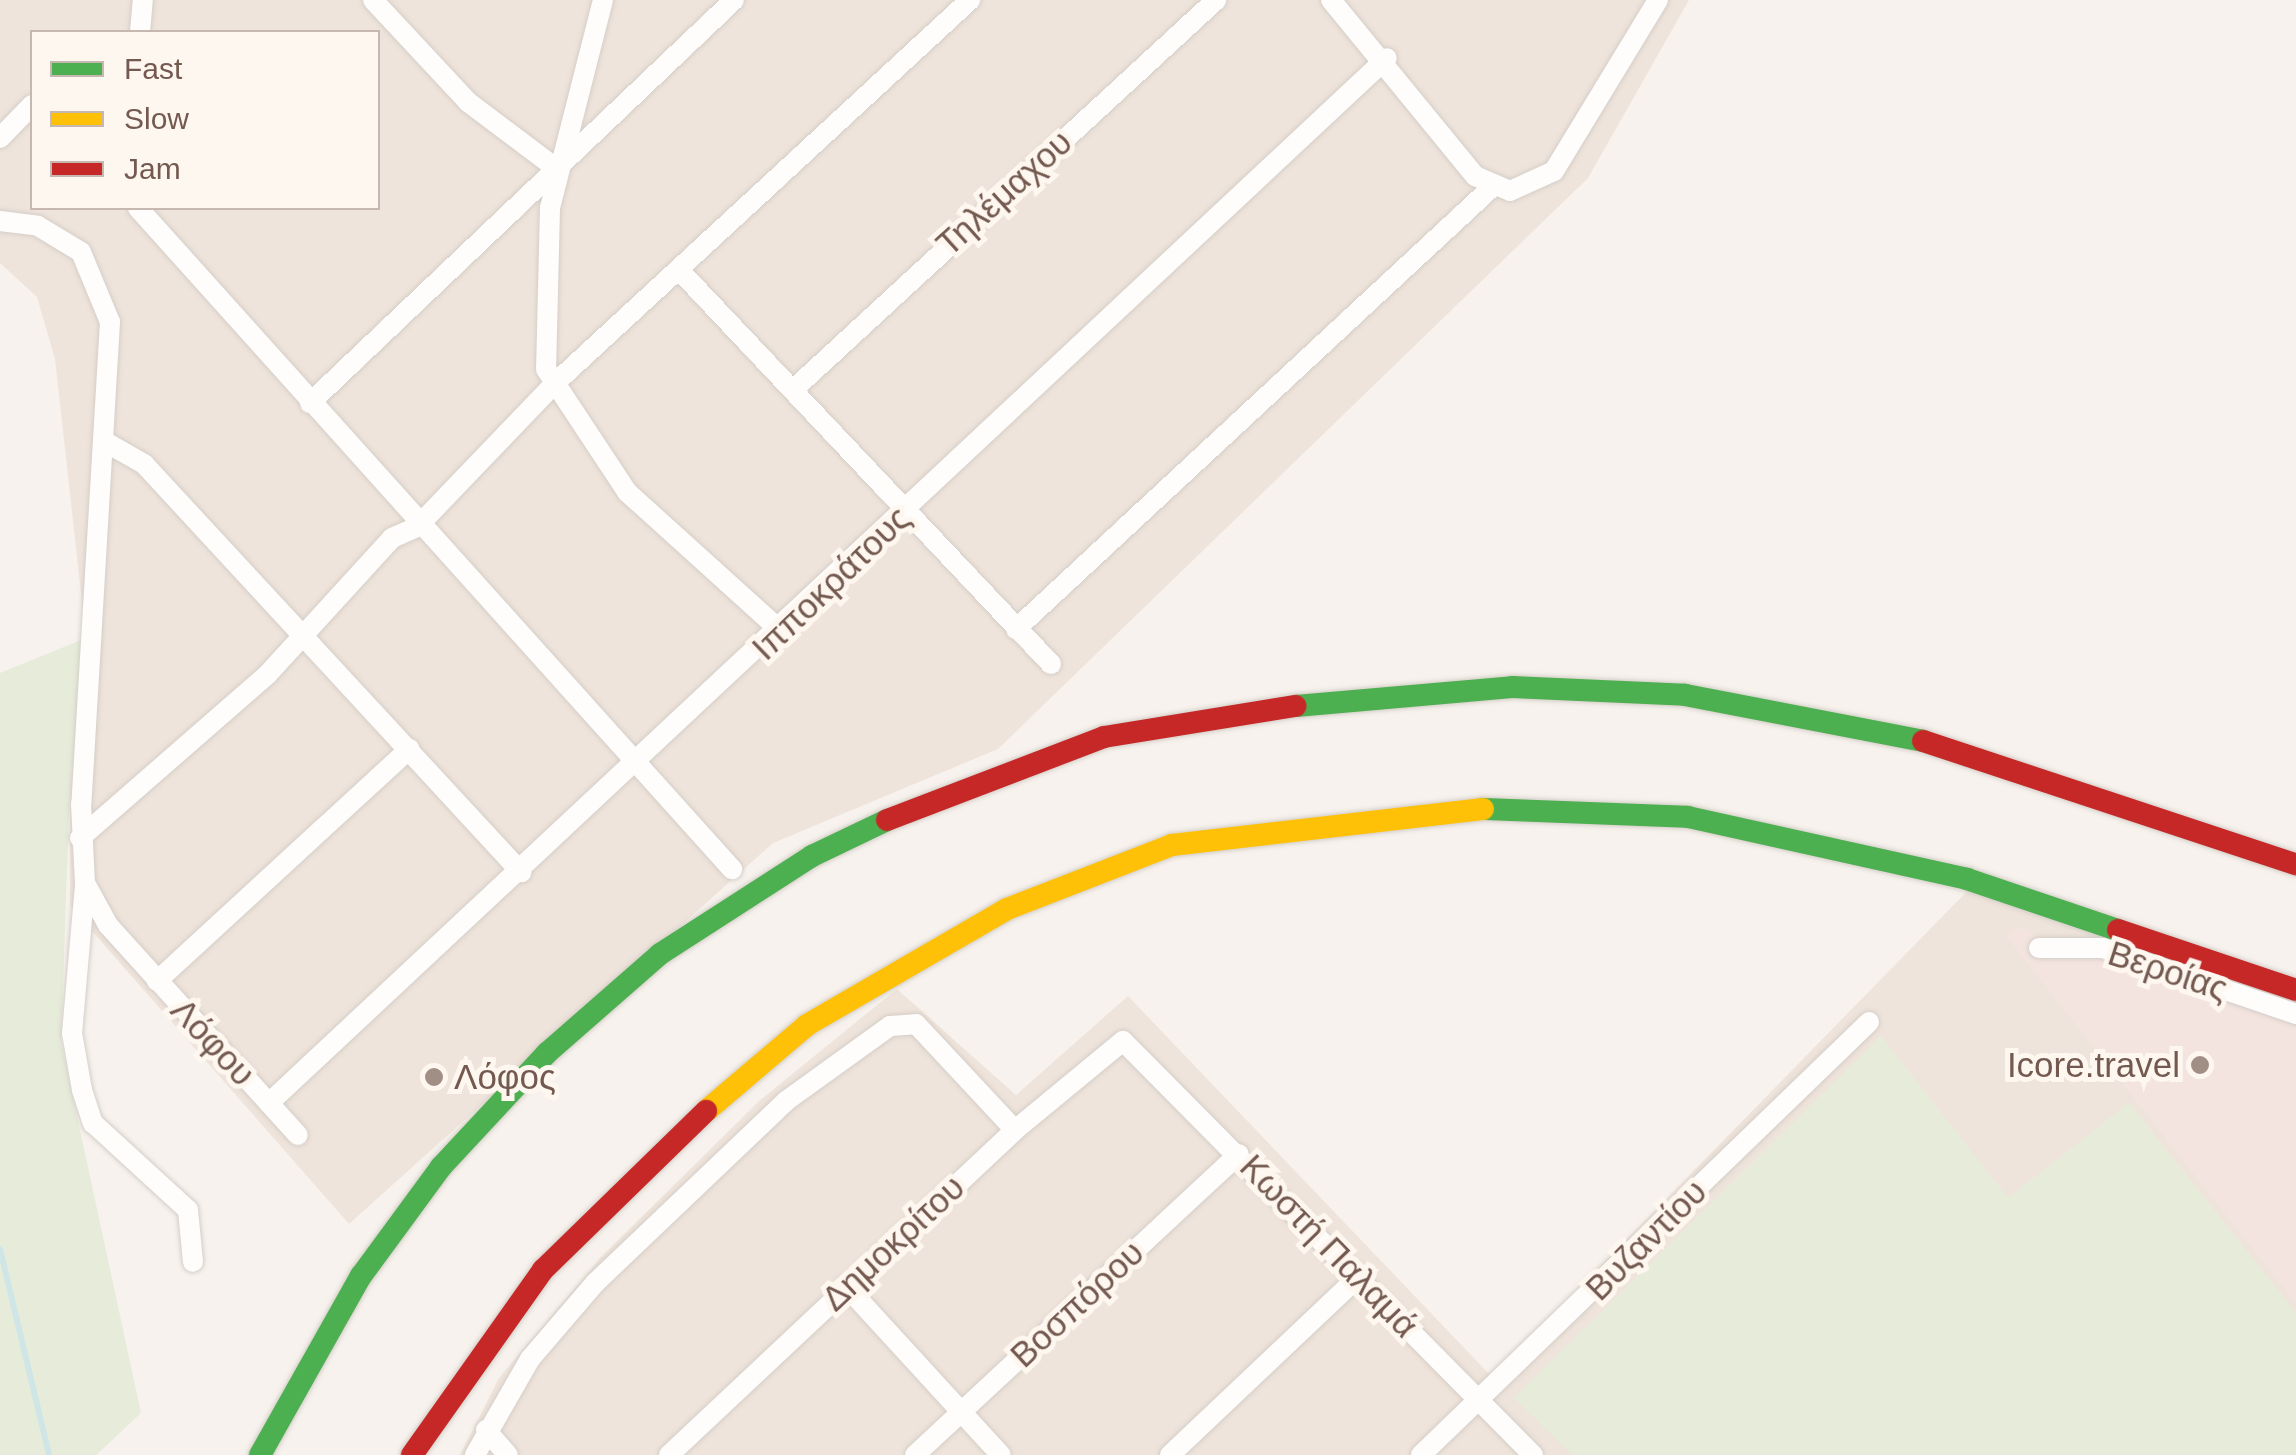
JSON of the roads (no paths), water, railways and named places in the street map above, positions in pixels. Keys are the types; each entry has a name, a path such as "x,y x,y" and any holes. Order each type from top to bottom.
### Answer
{"highway":[{"path":"260,1455 361,1276 441,1167 547,1054 660,954 812,856 953,789 1104,736 1317,702 1512,687 1685,695 1944,746 2296,864"},
{"path":"412,1455 544,1270 667,1144 807,1025 1007,909 1172,846 1492,808 1688,817 1967,879 2296,990"}],"street":[{"path":"140,30 144,0"},
{"path":"373,0 468,102 558,169"},
{"path":"602,0 558,169 544,262 552,385 627,492 780,631"},
{"path":"310,404 734,0"},
{"path":"80,838 302,636 392,538 418,527 552,385 681,272 970,0"},
{"name":"Τηλέμαχου","path":"794,388 1216,0"},
{"path":"1331,0 1387,58 1490,189"},
{"path":"1016,629 1490,189 1530,188 1554,170 1658,0"},
{"name":"Ιπποκράτους","path":"269,1103 780,631 904,512 1003,409 1159,277 1387,58"},
{"path":"0,138 30,107"},
{"path":"140,210 418,527 732,869"},
{"path":"0,222 60,236 96,273 110,322 107,443 80,838 85,883 72,1033 82,1090 93,1123 188,1210 193,1262"},
{"path":"681,272 1051,664"},
{"path":"107,443 144,464 521,872"},
{"path":"157,981 410,750"},
{"name":"Λόφου","path":"85,883 157,981 298,1135"},
{"name":"Βεροίας","path":"2039,948 2103,948 2296,1014"},
{"name":"Βυζαντίου","path":"1421,1455 1869,1022"},
{"path":"475,1455 530,1359 662,1215 786,1101 896,1023 916,1024 1014,1130"},
{"name":"Κωστή Παλαμά","path":"1123,1041 1239,1154 1532,1455"},
{"name":"Δημοκρίτου","path":"669,1455 1014,1130 1123,1041"},
{"name":"Βοσπόρου","path":"915,1455 1239,1154"},
{"path":"1170,1455 1359,1276"},
{"path":"846,1286 1001,1455"},
{"path":"486,1430 508,1455"}],"waterway":[{"path":"0,1249 49,1455"}],"place":[{"name":"Icore.travel","path":"2200,1065"},
{"name":"Λόφος","path":"434,1077"}]}
